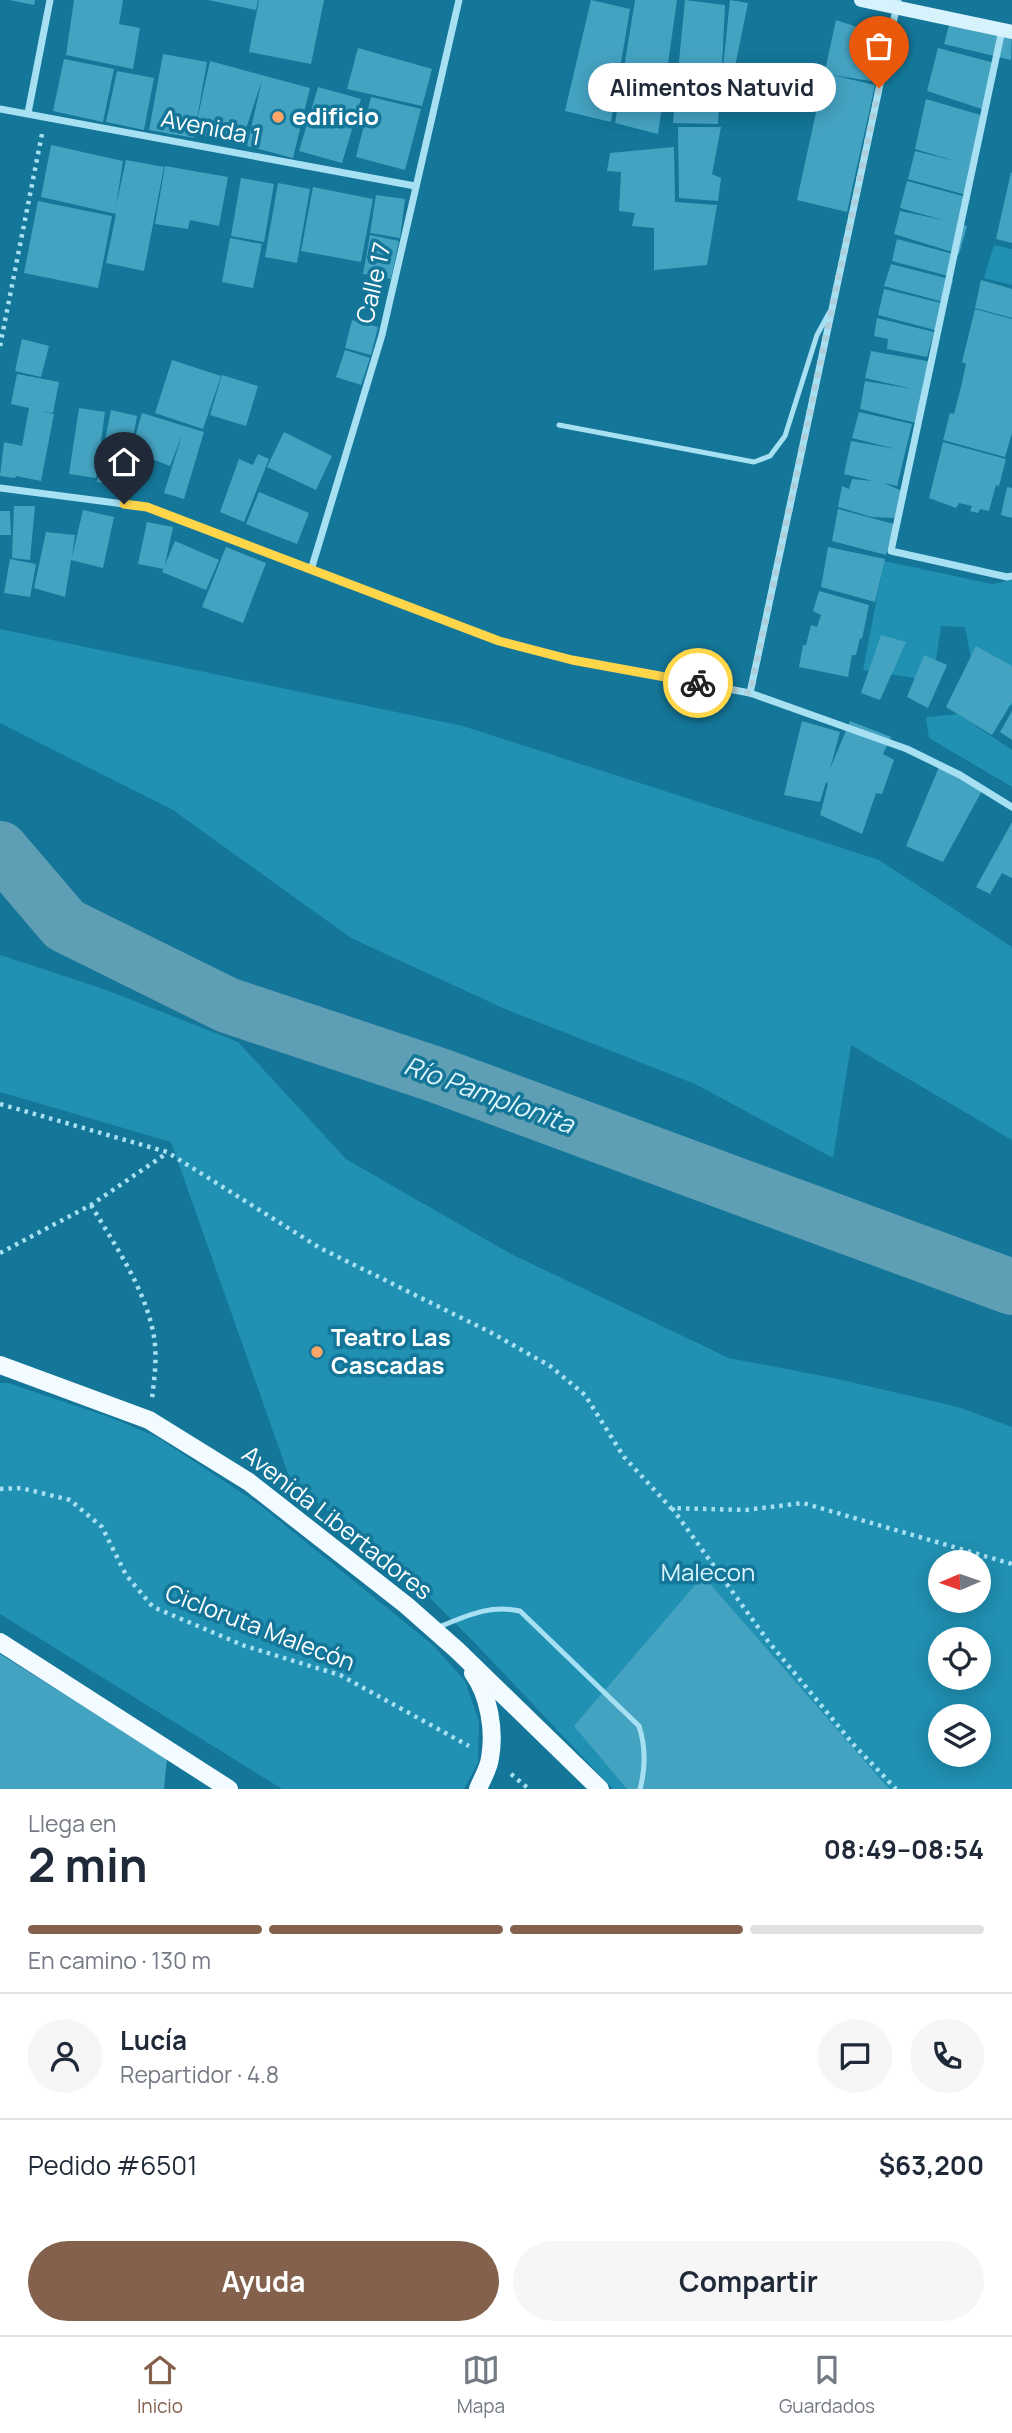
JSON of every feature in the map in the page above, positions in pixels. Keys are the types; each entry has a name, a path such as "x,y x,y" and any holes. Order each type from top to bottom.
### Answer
{"main road":[{"path":"861,0 897,4 1007,31"},
{"name":"Avenida Libertadores","path":"0,1365 149,1420 249,1482 406,1605 457,1650 600,1789"},
{"path":"0,1373 26,1375"},
{"path":"0,1642 229,1789"},
{"path":"457,1650 480,1682 491,1720 490,1759 478,1789"}],"street":[{"path":"28,114 50,0"},
{"name":"Calle 17","path":"311,570 382,335 459,0"},
{"path":"750,693 897,4"},
{"path":"1007,31 891,551 1012,576"},
{"name":"Avenida 1","path":"0,109 415,186"},
{"path":"0,488 147,507 499,641 572,660 750,693 907,749 960,775 1012,807"}],"lane":[{"path":"559,425 754,462 770,456 785,436 817,335 833,304"},
{"path":"433,1629 480,1611 503,1608 520,1611 639,1726 645,1769 640,1789"}],"path":[{"path":"0,346 45,116"},
{"path":"0,1104 167,1152 320,1248 490,1332 550,1366 585,1395 624,1457 671,1508 768,1642 854,1745 896,1789"},
{"path":"0,1253 91,1205 167,1152"},
{"path":"91,1205 131,1272 153,1328 156,1367 149,1420"},
{"name":"Cicloruta Malecón","path":"0,1489 21,1488 70,1500 102,1527 126,1576 153,1607 245,1646 340,1675 463,1742"},
{"path":"671,1508 746,1510 803,1503 1012,1564"},
{"path":"518,1779 529,1789"}],"green space":[{"path":"994,245 1012,249 1012,285 984,278"},
{"path":"884,561 992,584 1012,580 1012,706 976,685 965,627 941,626 933,681 863,670"},
{"path":"0,629 463,726 879,860 1012,947 1012,1140 851,1045 833,1158 695,1084 505,1009 351,938 173,810 0,723"},
{"path":"958,714 1012,750 1012,787 929,738 926,717"},
{"name":"Malecon","path":"0,955 104,989 238,1042 346,1159 511,1254 729,1358 838,1379 958,1407 1012,1427 1012,1789 613,1789 400,1568 291,1482 171,1142 0,1092"},
{"path":"0,1383 8,1383 112,1418 157,1437 260,1505 433,1645 465,1681 479,1721 478,1763 464,1789 282,1789 0,1614"}],"building":[{"path":"9,0 35,0 34,5"},
{"path":"74,0 123,0 119,24 140,28 133,69 66,55"},
{"path":"208,0 258,0 256,10"},
{"path":"259,0 324,0 311,64 249,52"},
{"path":"591,0 630,9 611,122 565,111"},
{"path":"635,0 677,0 658,134 615,123"},
{"path":"685,0 725,5 721,87 730,0 748,3 728,101 719,100 718,124 673,123"},
{"path":"951,18 1012,30 1011,60 944,44"},
{"path":"836,20 881,35 871,81 832,75 875,85 847,212 797,200"},
{"path":"358,48 432,69 422,106 347,89"},
{"path":"938,48 998,64 985,110 927,91"},
{"path":"163,54 207,62 195,130 210,61 310,88 293,158 247,146 262,80 241,144 194,134 194,138 149,130"},
{"path":"64,59 114,69 103,122 53,111"},
{"path":"117,71 154,78 144,130 106,122"},
{"path":"318,87 361,99 342,163 299,151"},
{"path":"371,97 421,109 405,170 356,157"},
{"path":"926,99 984,116 970,196 908,179 915,151 955,161 915,149"},
{"path":"678,127 721,127 712,174 721,178 718,201 679,198"},
{"path":"51,145 123,161 116,206 126,160 164,167 144,271 106,263 116,214 41,197"},
{"path":"674,147 675,202 717,205 707,265 654,270 654,228 632,226 635,213 619,211 621,172 607,171 610,153"},
{"path":"165,166 228,177 219,226 190,220 188,229 155,224"},
{"path":"1012,173 1012,243 996,239"},
{"path":"241,178 274,184 264,242 231,236"},
{"path":"907,181 970,198 963,225 967,226 959,254 894,234 900,211 943,220 900,208"},
{"path":"278,183 310,189 297,263 265,257"},
{"path":"313,187 373,199 361,262 301,251"},
{"path":"376,195 405,199 400,238 370,233"},
{"path":"38,201 112,216 98,288 24,273"},
{"path":"370,235 399,241 391,279 363,274"},
{"path":"230,238 262,244 253,288 222,282"},
{"path":"897,239 957,255 952,277 892,261"},
{"path":"891,264 953,280 947,303 884,286"},
{"path":"981,280 1012,289 1012,318 975,308"},
{"path":"884,289 941,303 935,330 878,315"},
{"path":"975,309 1012,319 1012,433 1005,457 943,440 961,387 966,364 962,362"},
{"path":"877,318 934,332 927,357 887,349 888,339 874,336"},
{"path":"352,320 378,327 371,355 345,348"},
{"path":"22,339 49,346 41,377 15,371"},
{"path":"345,350 370,358 361,385 336,377"},
{"path":"871,351 932,362 916,423 860,409 865,381 913,389 865,378"},
{"path":"172,360 221,376 203,429 155,413"},
{"path":"17,374 59,382 53,413 40,411 54,414 41,481 0,476 4,442 22,446 29,408 11,404"},
{"path":"222,375 258,386 246,426 210,415"},
{"path":"79,408 105,412 96,478 69,474"},
{"path":"111,410 137,416 124,487 97,482"},
{"path":"859,412 912,424 897,486 884,483 902,491 895,518 872,517 838,507 842,486 849,489 852,479 873,481 844,474 851,441 896,449 852,438"},
{"path":"142,413 204,432 184,499 164,493 182,435 170,466 131,451"},
{"path":"284,432 332,456 316,490 267,467"},
{"path":"943,442 1006,459 989,511 980,509 978,513 970,511 972,506 959,503 956,508 929,498"},
{"path":"258,454 269,459 244,522 220,512 239,459 253,465"},
{"path":"1007,487 1012,488 1012,518 1001,515"},
{"path":"259,492 309,513 297,544 246,524"},
{"path":"14,506 35,506 30,560 12,558"},
{"path":"838,509 894,524 886,555 832,541"},
{"path":"83,510 114,517 103,568 71,560 65,597 34,588 46,532 75,535 72,557"},
{"path":"0,511 10,511 11,535 0,535"},
{"path":"147,522 173,527 164,569 138,564"},
{"path":"175,541 219,560 206,590 162,572"},
{"path":"226,547 266,563 243,623 202,607"},
{"path":"828,547 885,559 875,602 821,587"},
{"path":"10,559 36,564 30,597 4,593"},
{"path":"819,591 869,605 862,639 860,638 856,655 852,655 848,677 799,667 803,645 806,645 811,625 817,627 821,615 813,611"},
{"path":"881,635 906,642 880,700 861,693"},
{"path":"976,646 1012,666 1012,702 992,735 946,707"},
{"path":"924,655 947,665 928,708 907,697"},
{"path":"1012,711 1012,740 1000,732"},
{"path":"802,721 840,732 830,769 850,721 891,737 883,754 894,760 882,794 876,793 862,834 820,815 828,784 826,782 820,802 784,795"},
{"path":"939,767 983,789 943,862 906,846"},
{"path":"1012,822 1012,878 1002,873 990,894 976,887"},
{"path":"703,1576 889,1789 627,1789 574,1726"},
{"path":"0,1654 167,1758 164,1789 0,1789"}],"waterway":[{"name":"Río Pamplonita","path":"0,849 65,925 227,1005 437,1075 1012,1287"}],"way so far":[{"path":"698,683 750,693 879,88"}],"place":[{"name":"Alimentos Natuvid","path":"879,88"},
{"name":"edificio","path":"278,117"},
{"name":"Teatro Las Cascadas","path":"317,1352"}],"route":[{"path":"124,504 147,507 499,641 572,660 698,683"}]}
